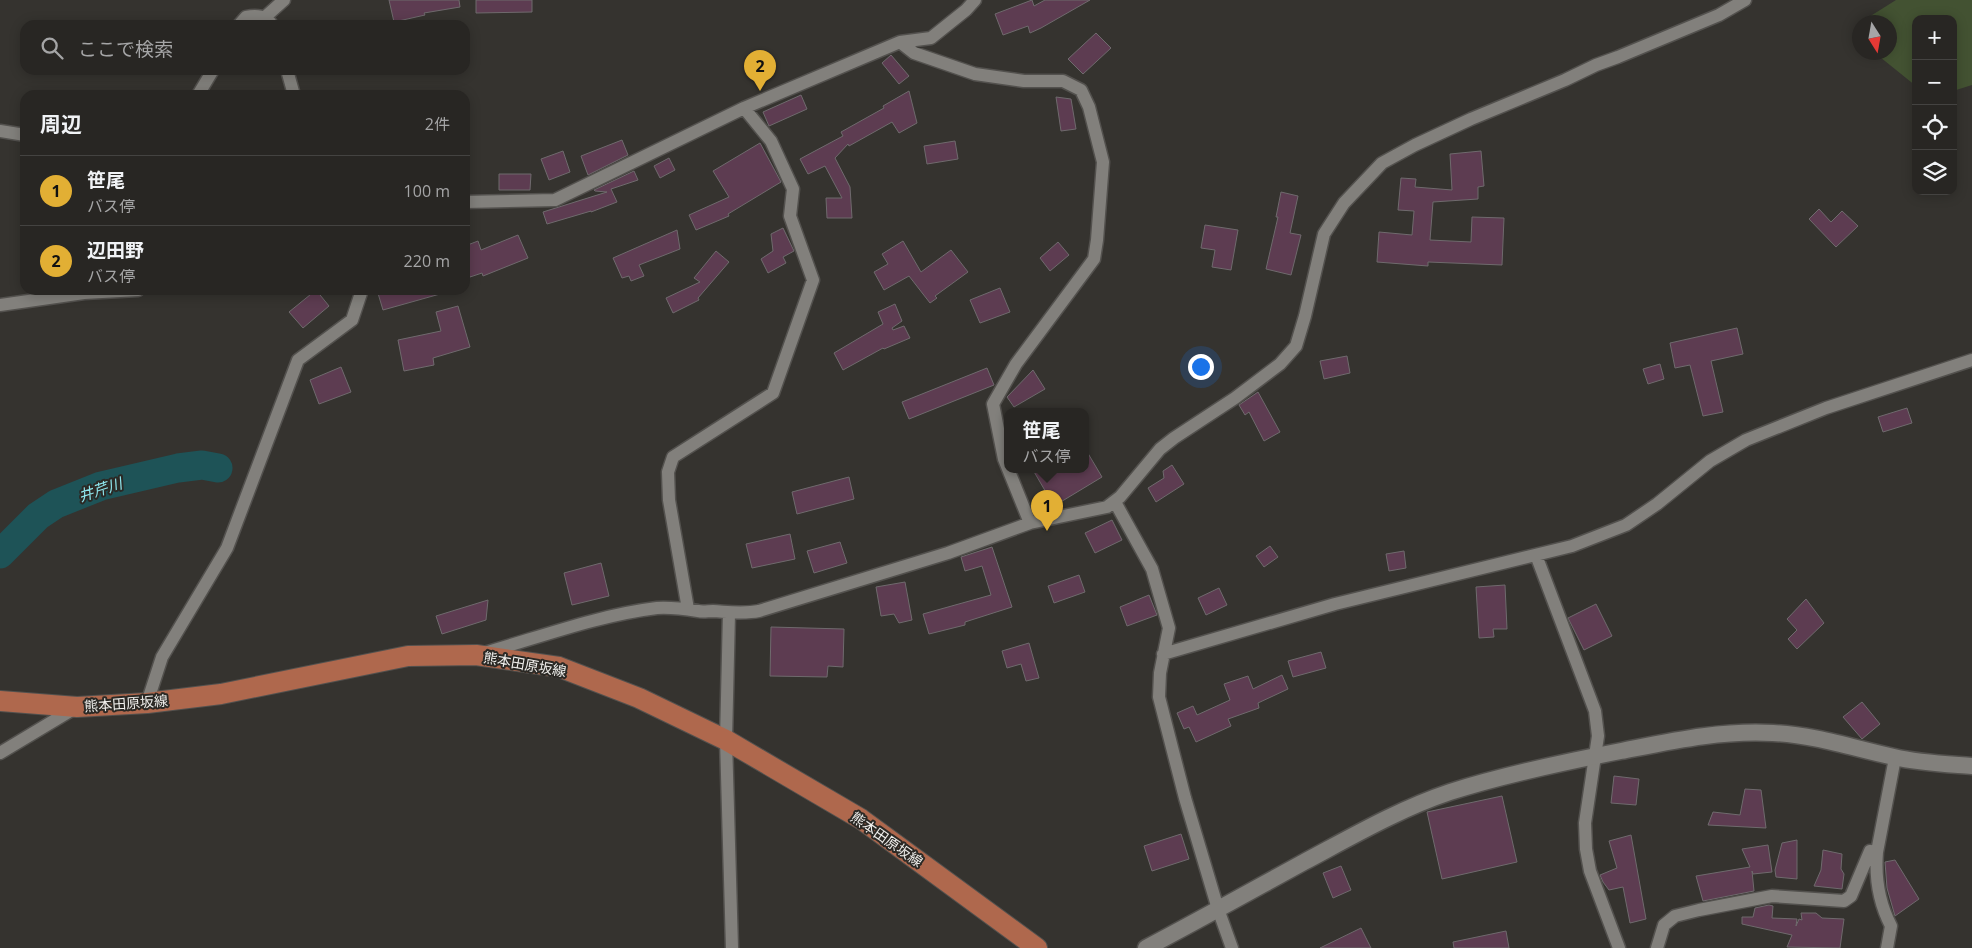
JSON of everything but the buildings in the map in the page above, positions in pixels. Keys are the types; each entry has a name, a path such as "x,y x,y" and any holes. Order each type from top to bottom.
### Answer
{"main road":[{"name":"熊本田原坂線","path":"0,701 78,707 147,703 221,694 408,656 476,655 559,667 639,698 726,740 861,819 1037,948"}],"street":[{"path":"269,20 284,0"},
{"path":"470,202 554,200 744,108 900,42 930,38 966,10 975,0"},
{"path":"476,655 556,633 578,624 658,608 688,608 700,612 743,614 759,611 948,553 1030,523 1107,507 1115,502 1160,449 1235,398 1280,364 1296,346 1306,316 1324,234 1344,204 1382,163 1414,145 1471,119 1596,65 1618,58 1720,15 1745,0"},
{"path":"244,20 246,17 259,15 265,20"},
{"path":"900,42 914,53 975,74 1024,81 1063,81 1081,90 1089,107 1103,162 1094,259 1016,364 993,404 1004,459"},
{"path":"201,90 209,75"},
{"path":"288,75 293,90"},
{"path":"688,608 669,500 668,472 673,457 773,393 813,280 790,216 793,189 771,141 744,108"},
{"path":"0,131 20,134"},
{"path":"0,305 76,295"},
{"path":"147,703 162,657 227,548 298,360 352,320 360,295"},
{"path":"1163,654 1334,604 1572,546 1626,525 1657,504 1710,461 1746,440 1826,408 1972,360"},
{"path":"1010,473 1030,523"},
{"path":"1115,502 1152,569 1169,628 1158,688 1159,697 1185,798 1218,910 1232,948"},
{"path":"1536,555 1595,711 1598,736 1597,756 1585,823 1586,848 1590,871 1619,948"},
{"path":"729,613 726,740 732,948"},
{"path":"0,753 78,707"},
{"path":"1146,948 1356,834 1408,809 1450,792 1485,782 1597,756 1692,737 1746,732 1812,736 1895,758 1972,766"},
{"path":"1887,948 1891,926 1884,912 1876,871 1877,852 1895,758"},
{"path":"1657,948 1664,926 1675,916 1772,896 1844,901 1850,896 1870,851 1877,852"}],"green space":[{"path":"1896,0 1972,0 1972,85 1957,90 1957,15 1912,15 1912,83 1884,60 1897,60 1897,15 1872,15"}],"waterway":[{"name":"井芹川","path":"0,554 38,516 56,504 101,486 178,468 202,465 218,468"}],"place":[{"name":"辺田野","path":"760,91"},
{"name":"笹尾","path":"1047,531"}]}
